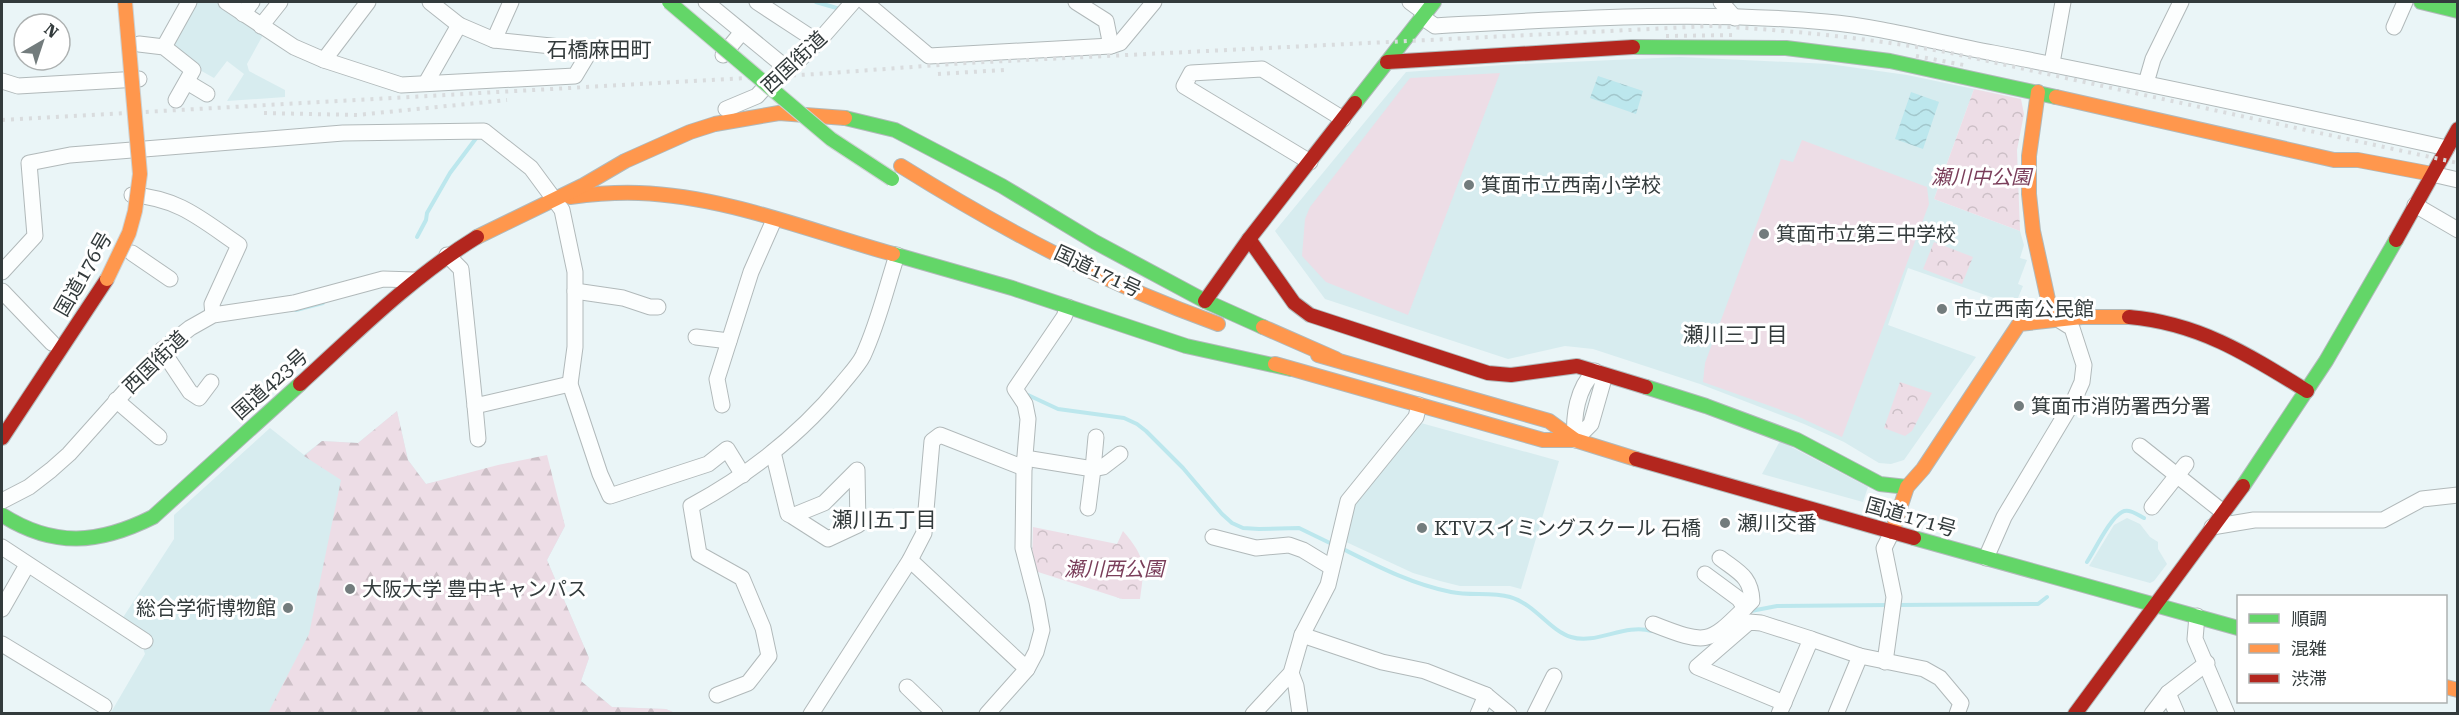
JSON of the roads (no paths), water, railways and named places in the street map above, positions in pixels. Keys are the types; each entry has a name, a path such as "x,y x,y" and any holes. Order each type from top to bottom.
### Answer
{"main road":[{"name":"国道176号","path":"2,440 107,279 129,233 140,174 125,2"},
{"path":"669,2 831,139 897,182"},
{"path":"692,2 784,73"},
{"path":"2421,2 2457,11"},
{"path":"1205,301 1249,239 1427,10"},
{"path":"1387,62 1619,47 1786,48 1890,61 2038,92 2334,160 2358,160 2432,174"},
{"path":"2038,92 2029,156 2029,194 2033,231 2049,304 2056,318"},
{"path":"809,100 852,134"},
{"path":"554,200 626,161 690,132 741,119 779,113 852,119 895,130 1002,186 1095,242 1205,301 1336,359"},
{"path":"2075,714 2223,512 2307,391 2350,322 2457,129"},
{"path":"626,161 621,171 624,186 634,194"},
{"name":"国道171号","path":"896,163 967,207 1088,272 1150,299 1272,343 1336,359 1549,421 1575,440"},
{"path":"554,200 587,194 634,194 703,202 1011,288 1209,352 1291,369"},
{"name":"国道423号","path":"2,515 32,533 53,539 94,539 132,528 153,517 415,280 447,255 486,231 554,200"},
{"path":"1249,239 1294,303 1310,315 1488,373 1511,375 1577,366 1595,371 1706,406 1797,440 1880,484 1907,486"},
{"path":"1892,532 1907,486 1923,469 2019,324 2056,318 2127,316 2188,328 2237,349 2307,391"},
{"name":"国道171号","path":"1197,334 1291,369 1543,440 1575,440 1892,532 2237,628"}],"street":[{"path":"3,415 97,276 115,238 126,195 128,166 113,2"},
{"path":"2,440 12,434 34,408 119,279 133,249 146,207 149,147 134,2"},
{"path":"164,47 189,2"},
{"path":"226,2 248,8 261,26 294,47 324,60 401,85 575,76 587,56 580,49 494,40 459,25 430,2"},
{"path":"261,26 280,2"},
{"path":"324,60 368,2"},
{"path":"494,40 511,2"},
{"path":"658,2 723,56 742,32"},
{"path":"706,2 742,32 784,73"},
{"path":"757,2 818,42"},
{"name":"西国街道","path":"690,132 726,108 757,96 818,42 853,2"},
{"path":"865,2 928,56 1111,46 1120,43 1154,2"},
{"path":"1076,2 1106,21 1111,46"},
{"path":"1410,2 1427,10 1435,26 1603,16 1699,15 1849,25 2146,82 2447,148"},
{"path":"1721,2 1735,18"},
{"path":"2052,63 2064,2"},
{"path":"2146,82 2153,59 2181,2"},
{"path":"2394,27 2405,2"},
{"path":"426,83 459,25"},
{"path":"115,30 164,47 193,70 176,100"},
{"path":"119,63 141,62"},
{"path":"1310,162 1184,86 1191,73 1262,69 1343,119"},
{"path":"2,81 18,86 142,79"},
{"path":"187,82 207,94"},
{"path":"726,108 726,117 741,119"},
{"path":"2,272 35,236 29,164 70,155 127,152 149,147 343,133 484,130 531,168 562,210 575,272 575,348 570,384 600,474 610,496 708,464 727,449 744,475"},
{"path":"2432,174 2457,180"},
{"path":"126,195 163,198 181,206 239,245 212,304 213,315"},
{"path":"2415,205 2457,230"},
{"path":"722,405 717,379 752,273 774,220"},
{"path":"115,238 133,249 170,279"},
{"path":"447,255 461,269 478,439"},
{"path":"717,695 748,683 769,656 763,627 742,578 699,554 691,507 744,475 798,432 862,358 897,255"},
{"name":"西国街道","path":"2,501 29,487 51,470 120,403 190,328 213,315 294,303 383,279 415,280"},
{"path":"2,291 52,343"},
{"path":"575,291 623,298 650,307 658,307"},
{"path":"987,714 1027,669 1036,652 1042,630 1023,548 1024,463 1028,419 1025,404 1015,389 1068,308"},
{"path":"1986,558 2004,517 2074,400 2082,382 2084,365 2072,328 2056,318"},
{"path":"696,338 729,341"},
{"path":"164,354 190,392 200,398 211,382"},
{"path":"1575,440 1591,424 1603,382 1595,371"},
{"path":"475,406 570,384"},
{"path":"120,403 159,437"},
{"path":"1253,714 1291,673 1302,635 1328,585 1348,501 1416,417 1419,405"},
{"path":"811,714 910,560 924,533 932,441 940,435 1024,463 1093,469 1103,467 1120,454"},
{"path":"1088,508 1096,437"},
{"path":"2140,446 2181,470 2223,512"},
{"path":"773,452 788,513 792,516 828,539 858,525 857,470 824,503 792,516"},
{"path":"2152,507 2181,470"},
{"path":"2212,527 2254,520 2383,520 2422,499 2457,495"},
{"path":"1885,662 1893,605 1884,548 1892,532"},
{"path":"1213,537 1256,548 1289,545 1303,550 1335,554"},
{"path":"2,547 145,641"},
{"path":"1720,558 1748,580 1752,601 1744,616 1697,667 1782,709 1810,639"},
{"path":"910,560 1027,669"},
{"path":"2,609 27,565"},
{"path":"1705,574 1738,599 1744,616 1860,657 1924,669 1940,678 1961,703 1957,714"},
{"path":"1653,624 1688,638 1704,639 1717,634 1744,616"},
{"path":"2197,616 2195,639 2227,714"},
{"path":"1302,635 1382,662 1425,671 1486,694 1509,714"},
{"path":"2,644 104,706"},
{"path":"1836,714 1860,657"},
{"path":"2152,714 2168,693 2207,663"},
{"path":"1291,673 1296,686 1300,714"},
{"path":"1535,714 1554,676"},
{"path":"907,687 935,714"},
{"path":"2168,693 2177,714"},
{"path":"1478,714 1486,694"}],"water":[{"path":"1598,76 1643,91 1636,114 1590,98"},
{"path":"1911,92 1939,102 1923,149 1895,139"}],"waterway":[{"path":"816,2 840,9"},
{"path":"417,237 427,213 450,173 477,137"},
{"path":"296,310 323,303"},
{"path":"1028,395 1058,409 1124,418 1137,424 1183,468 1232,523 1243,528 1299,528 1334,545"},
{"path":"2087,562 2117,515 2128,511 2144,518"},
{"path":"1341,548 1394,574 1436,589 1495,595 1519,600 1563,634 1571,637 1581,639 1631,630 1652,631"},
{"path":"1897,605 2038,604 2047,597"},
{"path":"1751,611 1777,606 1890,605"}],"railway":[{"path":"2,120 817,74 966,63 1710,26 1828,35 1946,52 2458,163"},
{"path":"1666,36 1738,35"},
{"path":"1916,56 1969,66"},
{"path":"938,74 1004,70"},
{"path":"264,113 357,115 507,100"}],"place":[{"name":"箕面市立西南小学校","path":"1469,185"},
{"name":"箕面市立第三中学校","path":"1764,234"},
{"name":"市立西南公民館","path":"1942,309"},
{"name":"箕面市消防署西分署","path":"2019,406"},
{"name":"瀬川交番","path":"1725,523"},
{"name":"KTVスイミングスクール 石橋","path":"1422,528"},
{"name":"大阪大学 豊中キャンパス","path":"350,589"},
{"name":"総合学術博物館","path":"288,608"}],"district":[{"name":"石橋麻田町","path":"599,50"},
{"name":"瀬川三丁目","path":"1735,335"},
{"name":"瀬川五丁目","path":"884,520"}],"park label":[{"name":"瀬川中公園","path":"1981,177"},
{"name":"瀬川西公園","path":"1114,569"}]}
